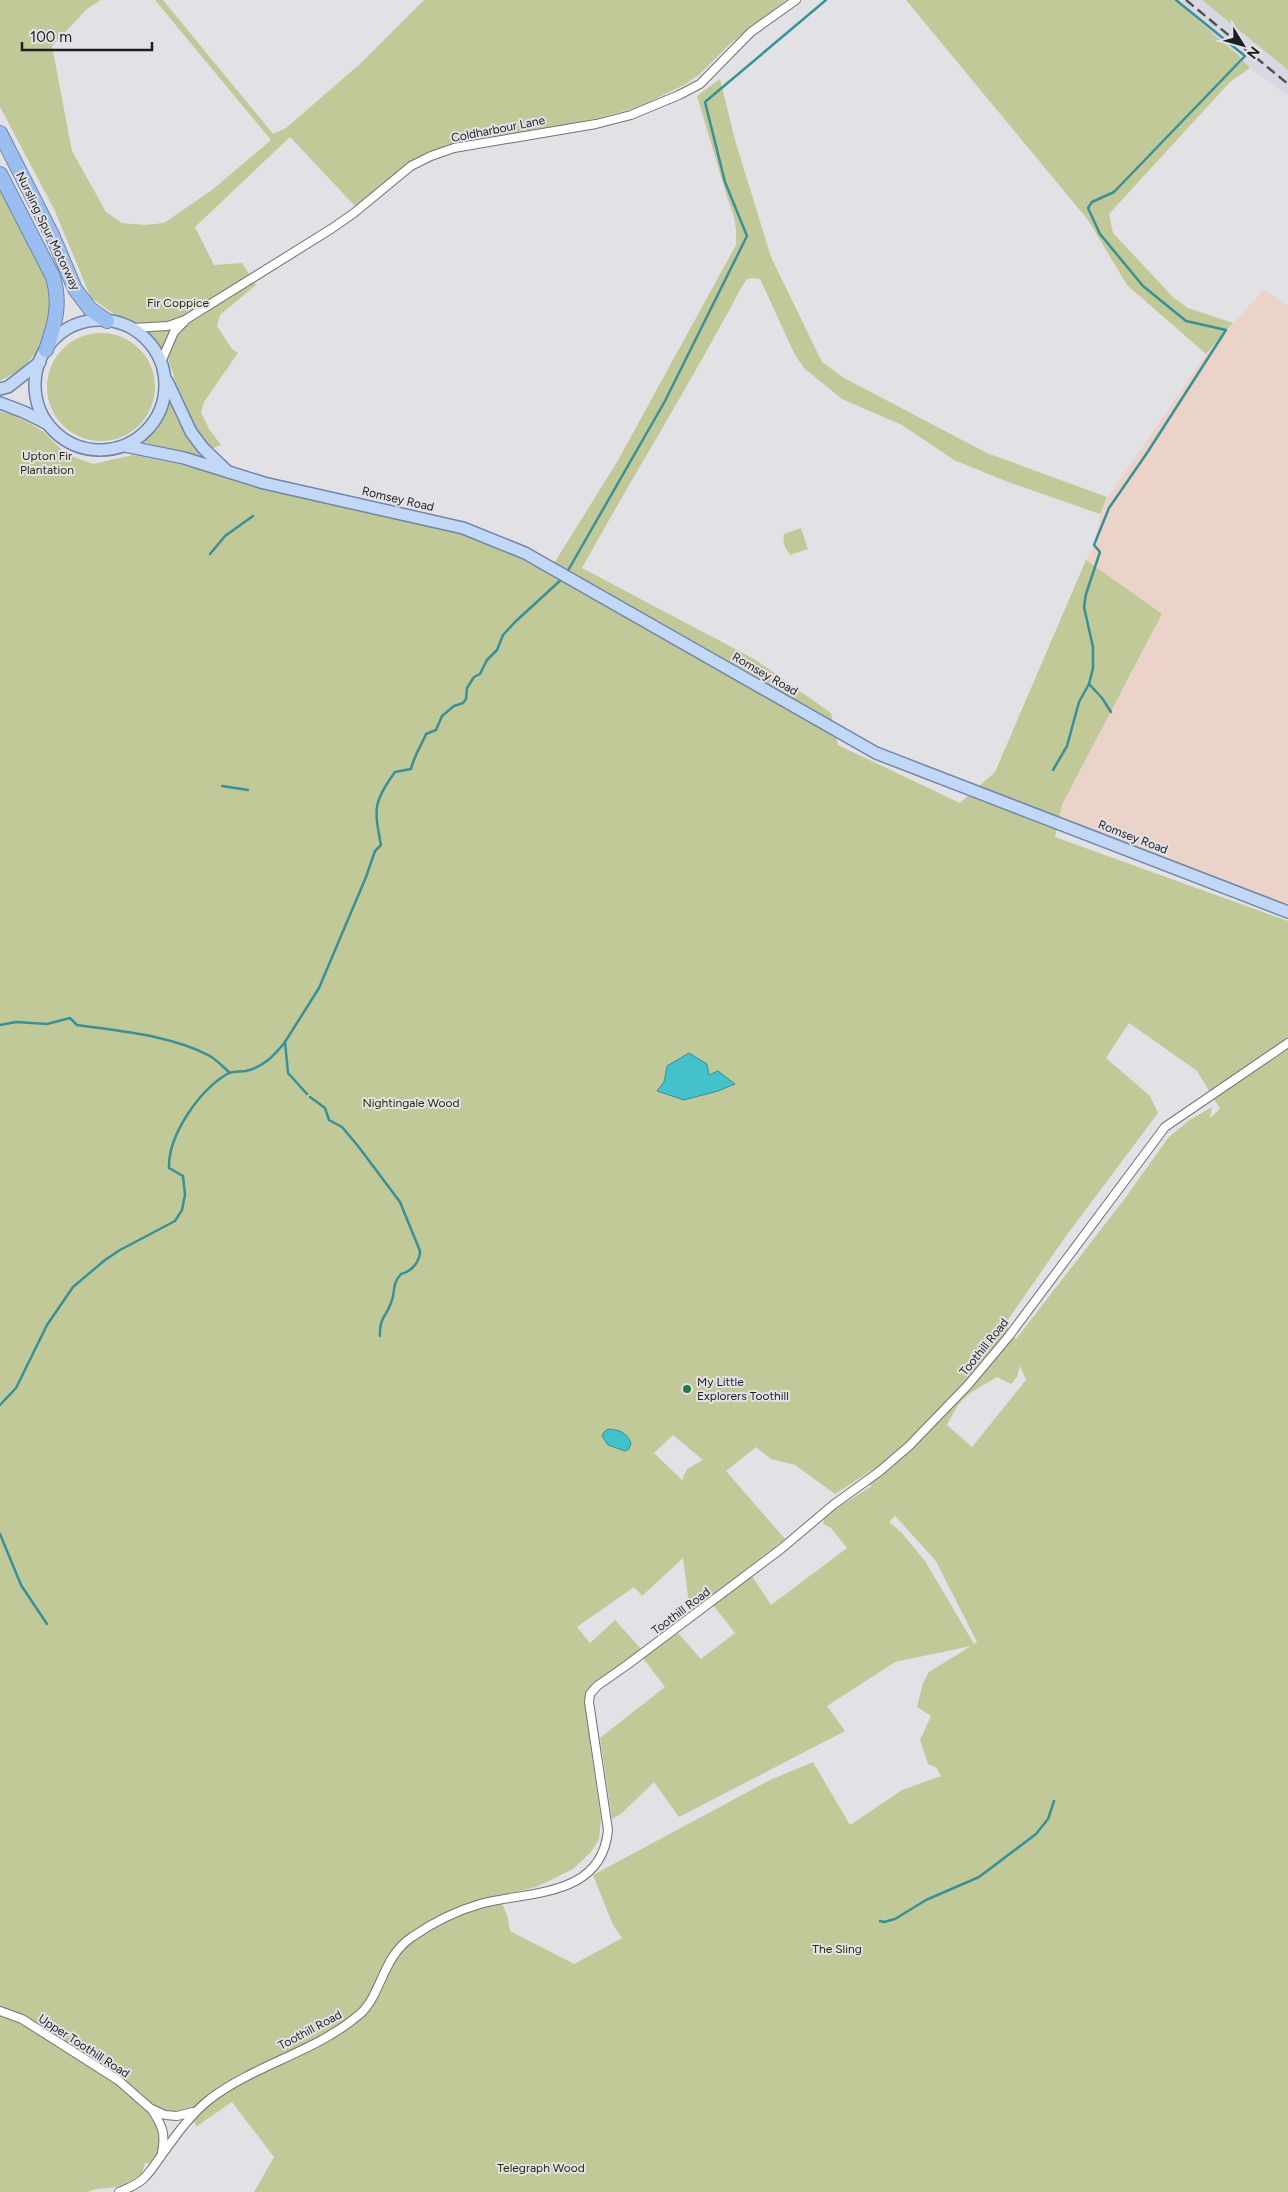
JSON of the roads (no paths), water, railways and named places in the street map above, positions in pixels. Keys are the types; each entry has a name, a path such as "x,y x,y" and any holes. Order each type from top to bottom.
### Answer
{"highway":[{"name":"Nursling Spur Motorway","path":"0,133 53,237 76,289 90,309 107,321"},
{"name":"Nursling Spur Motorway","path":"0,174 53,277 56,287 57,313 43,356"}],"main road":[{"path":"0,389 8,387 43,356 58,337 72,327 83,323 107,321 132,328 149,343 161,362 165,377 163,401 153,423 145,432 125,446 104,450 83,448 63,439 48,424 0,403"},
{"path":"43,356 35,387 37,400 48,424"},
{"name":"Romsey Road","path":"165,377 191,432 203,448 228,472"},
{"name":"Romsey Road","path":"125,446 184,458 264,483 463,528 525,553 876,753 1288,912"}],"street":[{"name":"Coldharbour Lane","path":"132,328 168,326 185,320 347,218 411,166 431,156 454,148 596,124 630,116 679,95 700,84 751,32 796,0"},
{"name":"Coldharbour Lane","path":"161,362 174,332 185,320"},
{"name":"Toothill Road","path":"119,2192 134,2186 146,2177 194,2112 238,2080 325,2038 362,2012 371,2001 384,1970 394,1956 405,1941 421,1930 479,1905 556,1890 578,1880 591,1869 606,1844 608,1830 589,1702 590,1694 597,1686 628,1665 759,1566 909,1446 968,1385 1009,1336 1165,1127 1288,1042"},
{"name":"Upper Toothill Road","path":"0,2011 22,2019 118,2080 150,2108 162,2125 165,2138 162,2154"},
{"name":"Upper Toothill Road","path":"150,2108 165,2115 177,2116 194,2112"}],"water":[{"path":"689,1053 707,1064 709,1075 718,1071 735,1084 718,1091 684,1100 657,1091 664,1082 667,1066"},
{"path":"608,1429 625,1434 631,1443 629,1449 625,1451 608,1445 602,1436"}],"waterway":[{"path":"566,574 665,401 747,236 725,182 705,102 826,0"},
{"path":"1053,770 1067,746 1079,702 1089,684 1093,668 1093,647 1084,607 1086,594 1100,552 1094,545 1109,508 1147,453 1226,330 1186,321 1143,286 1100,234 1088,208 1092,202 1114,192 1245,56 1176,0"},
{"path":"210,554 225,536 253,516"},
{"path":"307,1094 288,1073 285,1042 319,988 366,877 375,851 381,845 377,823 379,799 395,772 411,769 426,734 436,730 442,716 454,706 463,703 466,699 467,688 474,677 480,674 487,660 497,650 503,635 563,578"},
{"path":"1089,684 1102,698 1111,712"},
{"path":"222,786 248,790"},
{"path":"0,1025 16,1022 47,1024 70,1018 77,1025 161,1038 193,1048 211,1057 229,1072"},
{"path":"0,1405 16,1388 47,1325 73,1287 120,1250 175,1221 182,1210 185,1195 183,1176 169,1168 170,1155 180,1128 196,1103 206,1091 227,1074 258,1067 285,1042"},
{"path":"310,1097 325,1108 329,1120 342,1127 400,1202 420,1251 414,1266 401,1274 396,1282 389,1308 382,1321 380,1336"},
{"path":"0,1534 21,1585 47,1624"},
{"path":"880,1921 884,1922 895,1919 926,1900 979,1877 1036,1834 1048,1819 1054,1801"}],"railway":[{"path":"1186,0 1288,84"}],"place":[{"name":"My Little Explorers Toothill","path":"687,1389"}],"park label":[{"name":"Fir Coppice","path":"178,303"},
{"name":"Upton Fir Plantation","path":"47,463"},
{"name":"Nightingale Wood","path":"411,1103"},
{"name":"The Sling","path":"837,1949"},
{"name":"Telegraph Wood","path":"541,2168"}]}
